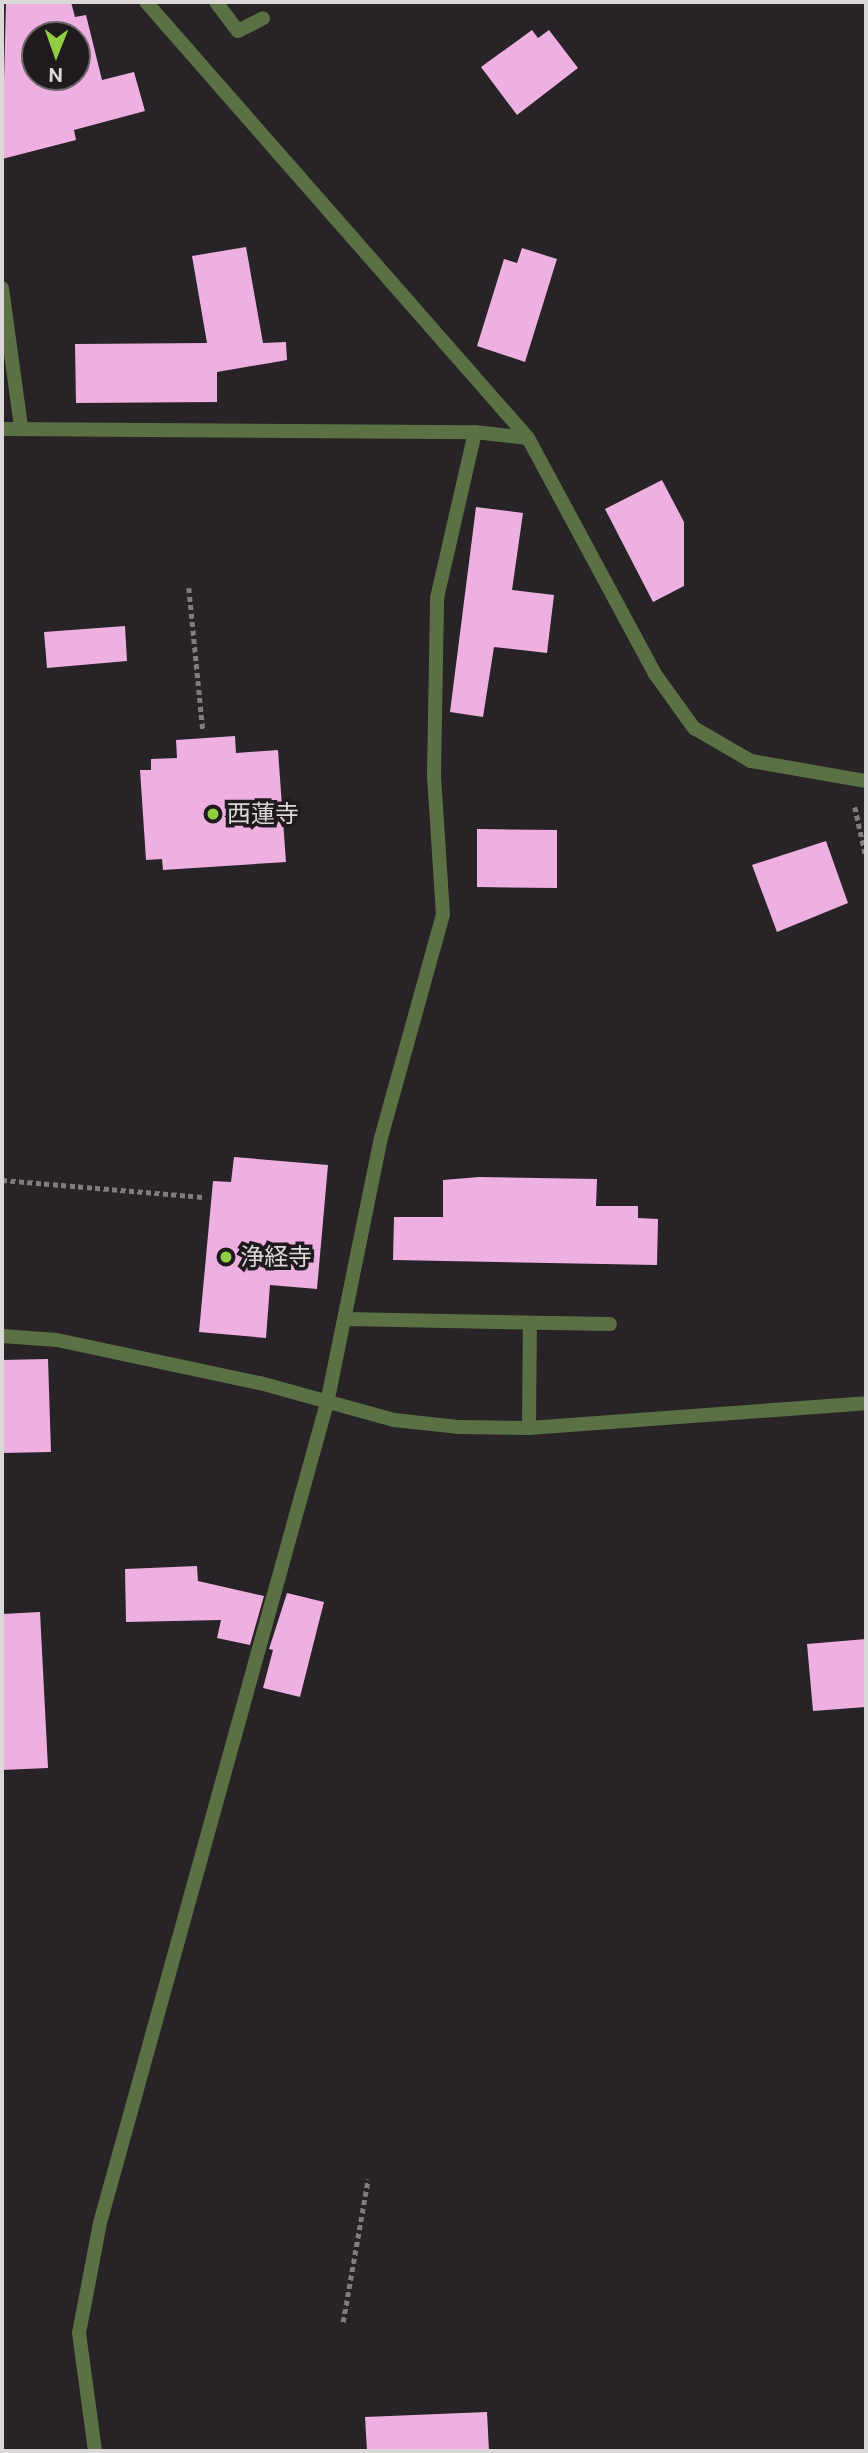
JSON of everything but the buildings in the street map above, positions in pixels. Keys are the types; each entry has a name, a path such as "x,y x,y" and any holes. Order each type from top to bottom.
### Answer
{"street":[{"path":"146,2 528,438 655,674 694,728 751,761 866,781"},
{"path":"216,2 238,31 263,18"},
{"path":"2,288 21,427"},
{"path":"2,429 21,427 475,432 528,438"},
{"path":"95,2451 79,2333 100,2222 327,1403 381,1138 443,915 434,775 438,598 475,432"},
{"path":"345,1319 610,1324"},
{"path":"529,1429 530,1323"},
{"path":"2,1336 57,1340 260,1382 394,1420 529,1429 866,1403"}],"path":[{"path":"189,588 202,730"},
{"path":"849,779 866,857"},
{"path":"2,1180 203,1197"},
{"path":"343,2322 368,2179"}],"place":[{"name":"西蓮寺","path":"213,814"},
{"name":"浄経寺","path":"226,1257"}]}
